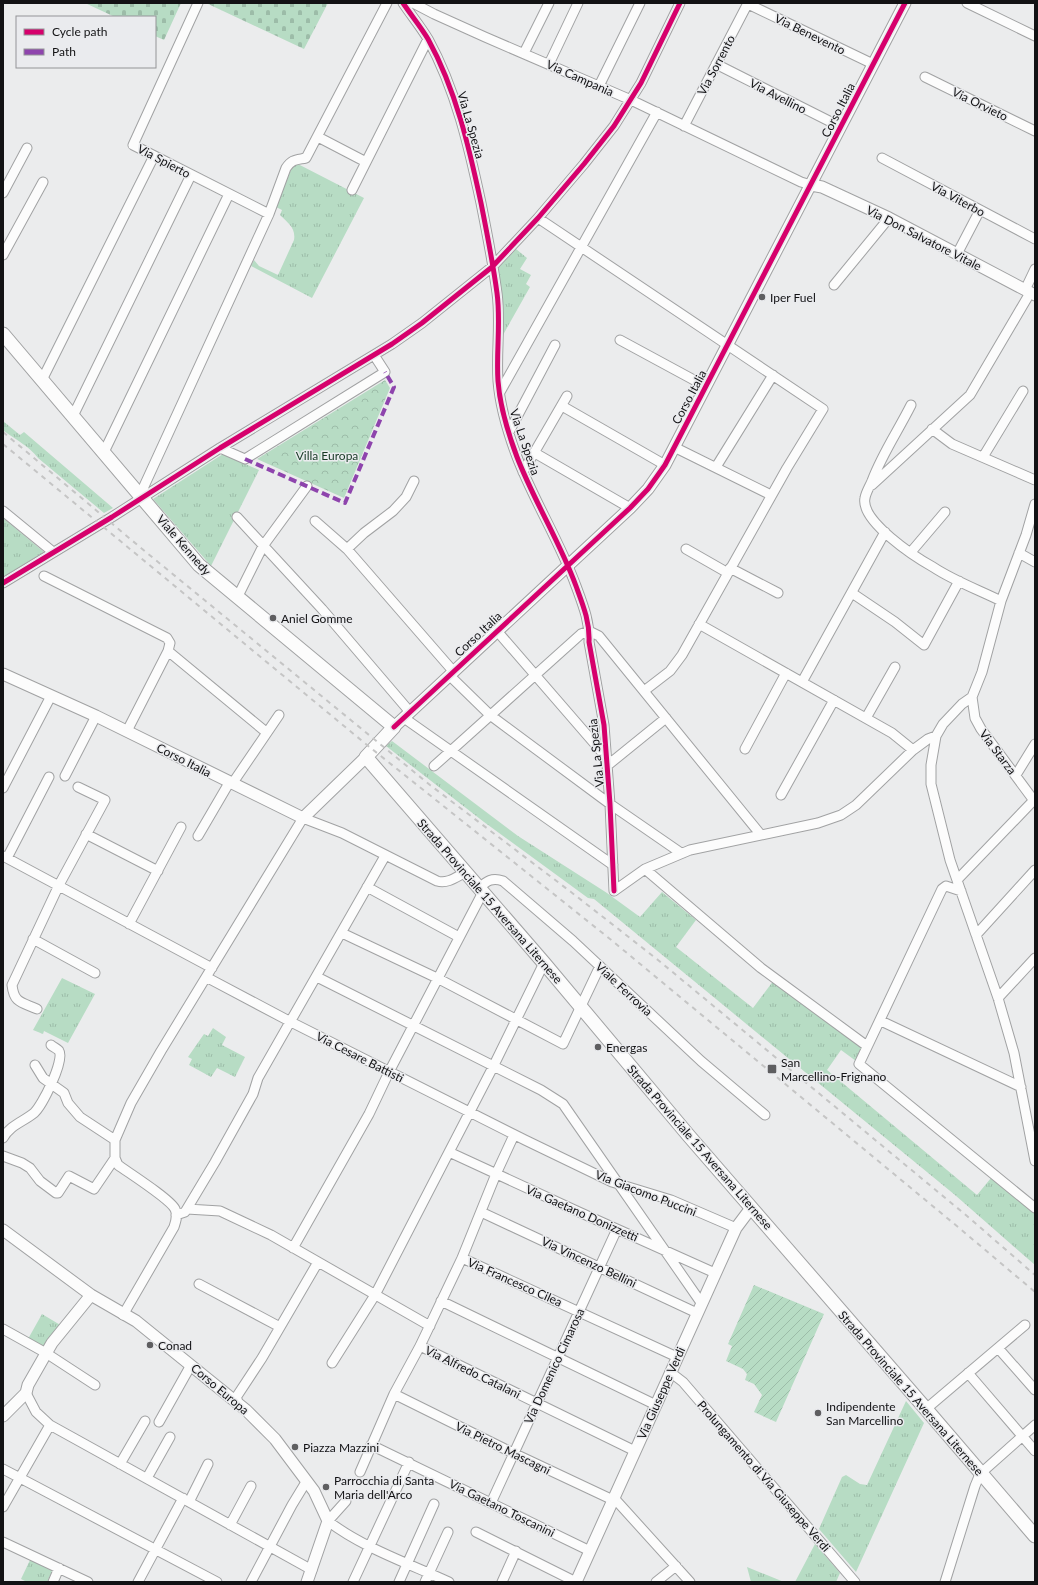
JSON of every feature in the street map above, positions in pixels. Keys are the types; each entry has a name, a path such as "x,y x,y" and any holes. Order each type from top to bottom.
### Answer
{"main road":[{"name":"Viale Kennedy","path":"3,334 199,565 394,727"},
{"name":"Corso Italia","path":"366,757 394,727"},
{"name":"Strada Provinciale 15 Aversana Liternese","path":"366,757 544,963 751,1208 1035,1536"}],"street":[{"name":"Via Spierto","path":"198,3 133,146 270,214"},
{"path":"141,496 270,214 286,168 290,162 295,159 306,158 387,3"},
{"name":"Via La Spezia","path":"403,3 428,39 449,84 461,118 490,248 497,294 498,382 502,409 523,472 568,564 585,611 589,631 588,642 604,725 608,761 614,891 645,869"},
{"path":"524,53 548,3"},
{"path":"549,64 578,3"},
{"path":"599,86 640,3"},
{"path":"3,583 141,496 374,355 422,323 492,267 538,218 589,159 631,100 680,3"},
{"name":"Via Benevento","path":"748,3 873,64"},
{"name":"Via Sorrento","path":"684,126 748,3"},
{"name":"Corso Italia","path":"394,727 630,508 648,489 665,465 905,3"},
{"path":"967,3 1035,36"},
{"path":"413,18 415,4"},
{"name":"Via Campania","path":"415,4 446,20 631,100 801,182 811,185"},
{"path":"352,190 428,39"},
{"name":"Via Avellino","path":"716,64 841,127"},
{"name":"Via Orvieto","path":"925,78 1035,130"},
{"path":"500,392 657,112"},
{"path":"318,137 366,162"},
{"path":"3,193 27,148"},
{"path":"42,380 154,156"},
{"name":"Via Viterbo","path":"882,158 1035,239"},
{"path":"72,416 191,175"},
{"path":"3,256 43,182"},
{"name":"Via Don Salvatore Vitale","path":"811,185 822,187 889,218 1030,293"},
{"path":"104,452 229,194"},
{"path":"957,254 980,210"},
{"path":"538,218 823,409 771,494 682,655 670,671 644,690"},
{"path":"834,285 889,218"},
{"path":"869,488 970,395 1030,293 1035,269"},
{"path":"620,340 705,386"},
{"path":"509,432 555,345"},
{"path":"220,448 245,459 385,372 374,355"},
{"path":"716,466 773,375"},
{"path":"983,457 1023,391"},
{"path":"523,472 567,396"},
{"path":"562,406 665,465"},
{"path":"911,406 885,449 865,499 866,510 874,522 933,568 1001,601"},
{"path":"932,429 952,444 1035,480"},
{"path":"674,447 716,466 771,494"},
{"path":"535,453 630,508"},
{"path":"347,549 364,533 393,511 406,497 414,481"},
{"path":"237,598 263,546 307,486"},
{"path":"1035,504 1001,601 982,672 972,697 962,704 943,724 936,736 930,765 931,784 950,860 998,998 1014,1053 1035,1161"},
{"path":"3,512 53,552"},
{"path":"911,552 945,512"},
{"path":"237,517 322,609 407,715 451,751 613,865"},
{"path":"315,521 347,549 451,673 490,715 610,804 681,853"},
{"path":"802,682 886,532"},
{"path":"686,549 778,593"},
{"path":"1019,553 1035,562"},
{"path":"44,576 167,638 170,643 168,651 127,731"},
{"path":"852,592 894,622 924,646 959,580"},
{"path":"699,624 892,733 913,750"},
{"path":"497,631 536,674 608,761 666,718"},
{"path":"434,766 581,634 589,631 599,636 761,835"},
{"path":"168,651 266,732"},
{"path":"866,718 895,667"},
{"path":"745,749 786,673"},
{"name":"Corso Italia","path":"3,674 96,716 303,818 366,757"},
{"path":"3,788 50,696"},
{"name":"Via Starza","path":"972,697 974,718 980,729 1016,775 1034,801"},
{"path":"781,795 834,700"},
{"path":"198,836 231,783 279,715"},
{"path":"65,776 96,716"},
{"path":"867,1046 761,968 645,869 690,850 818,823 841,815 856,805 913,750 928,739 936,736"},
{"path":"1016,775 1035,744"},
{"path":"50,777 5,857 212,968"},
{"path":"37,1010 17,1000 13,995 12,985 59,885 105,800 78,787"},
{"path":"958,880 1034,801"},
{"path":"123,1315 174,1227 176,1215 174,1208 159,1194 118,1166 115,1158 115,1140 131,1103 303,818 342,834 442,883 466,872"},
{"path":"129,924 181,827"},
{"path":"86,834 158,871"},
{"path":"176,1215 185,1212 215,1162 253,1094 258,1078 385,856"},
{"path":"976,935 1035,870"},
{"name":"Viale Ferrovia","path":"481,890 489,880 497,879 503,881 573,941 701,1061 765,1115"},
{"path":"367,886 459,937"},
{"path":"961,891 946,886 942,889 881,1021 859,1064 1035,1208"},
{"path":"293,1248 358,1135 459,937 481,890"},
{"path":"342,933 437,978 563,1044 600,966"},
{"path":"33,939 95,973"},
{"path":"998,998 1035,958"},
{"path":"332,1363 375,1295 517,1020 544,963"},
{"name":"Via Cesare Battisti","path":"206,977 291,1022 514,1135"},
{"path":"316,977 414,1025 548,1094 563,1104 664,1250 699,1309"},
{"path":"881,1021 1021,1087"},
{"path":"3,1138 10,1128 34,1113 51,1085 60,1056 59,1051 52,1045"},
{"path":"35,1065 43,1078 64,1093 68,1103 80,1117 115,1140"},
{"path":"360,1472 394,1394 430,1326 462,1258 496,1174 514,1135"},
{"name":"Via Giacomo Puccini","path":"514,1135 620,1185 671,1200 736,1228"},
{"name":"Via Gaetano Donizzetti","path":"449,1152 716,1273"},
{"path":"3,1156 22,1163 30,1168 40,1181 56,1193 58,1193 69,1176 94,1189 115,1158"},
{"name":"Via Giuseppe Verdi","path":"576,1582 736,1228 751,1208"},
{"path":"187,1209 220,1211 271,1235 430,1326"},
{"name":"Via Vincenzo Bellini","path":"481,1212 599,1266 699,1309"},
{"name":"Via Domenico Cimarosa","path":"491,1503 617,1229"},
{"name":"Corso Europa","path":"3,1230 91,1295 123,1315 136,1321 237,1403 275,1438 314,1491 328,1521"},
{"name":"Via Francesco Cilea","path":"462,1258 678,1357"},
{"path":"237,1403 237,1396 318,1262"},
{"path":"199,1284 280,1327"},
{"path":"3,1416 26,1393 28,1385 62,1328 91,1295"},
{"path":"441,1300 656,1405"},
{"path":"926,1409 1025,1325"},
{"path":"3,1329 46,1353 95,1385"},
{"name":"Via Alfredo Catalani","path":"420,1346 635,1451"},
{"path":"998,1348 1035,1390"},
{"path":"159,1422 191,1365"},
{"name":"Prolungamento di Via Giuseppe Verdi","path":"670,1372 683,1382 855,1582"},
{"path":"968,1373 1035,1451"},
{"path":"26,1393 36,1412 50,1425 312,1570"},
{"name":"Via Pietro Mascagni","path":"394,1394 514,1453 614,1499"},
{"path":"120,1464 145,1420"},
{"path":"3,1507 50,1425"},
{"path":"945,1582 980,1474 1035,1425"},
{"path":"147,1478 170,1437"},
{"name":"Via Gaetano Toscanini","path":"371,1445 409,1462 590,1551"},
{"path":"353,1582 409,1462"},
{"path":"138,1582 156,1549 208,1464"},
{"path":"3,1469 217,1582"},
{"path":"251,1582 306,1482"},
{"path":"230,1525 251,1486"},
{"path":"614,1499 690,1582"},
{"path":"307,1582 328,1521 346,1501"},
{"path":"398,1582 434,1504"},
{"path":"328,1521 338,1530 448,1582"},
{"path":"425,1582 448,1532"},
{"path":"476,1532 576,1582"},
{"path":"4,1545 88,1582"},
{"path":"502,1582 516,1551"},
{"path":"656,1582 676,1566"},
{"path":"53,1582 59,1568"},
{"path":"844,1582 848,1573"}],"green space":[{"path":"85,3 181,3 164,40 156,36 156,16 113,16"},
{"path":"206,3 328,3 304,49"},
{"path":"294,162 364,198 312,298 251,266 254,260 259,266 278,275 294,240 293,229 280,215 282,210 276,207"},
{"path":"516,249 527,258 520,269 531,275 526,284 530,287 503,335 497,269"},
{"name":"Villa Europa","path":"385,380 390,388 344,498 257,459"},
{"path":"3,421 20,435 24,432 113,508 104,513 26,447 4,431"},
{"path":"223,454 259,470 211,566 153,499"},
{"path":"3,518 44,552 3,578"},
{"path":"392,741 518,836 607,893 640,917 662,892 696,920 676,947 753,1008 774,980 863,1046 856,1061 841,1050 827,1070 977,1195 991,1178 1035,1214 1035,1265 955,1195 594,899 588,898 484,822 386,746"},
{"path":"62,978 95,994 68,1043 44,1031 43,1034 33,1030"},
{"path":"213,1028 226,1037 222,1045 245,1057 235,1077 217,1068 211,1077 189,1065 192,1059 188,1057 204,1034 208,1036"},
{"path":"754,1285 824,1314 776,1422 754,1412 762,1395 754,1384 745,1380 747,1374 743,1369 726,1361 732,1346 728,1344"},
{"path":"42,1314 62,1326 44,1348 28,1339"},
{"path":"906,1401 924,1423 856,1572 819,1529 842,1477 846,1475 860,1484 867,1485"},
{"path":"815,1544 840,1573 836,1582 795,1582"},
{"path":"31,1558 53,1569 47,1582 27,1582 21,1579"},
{"path":"747,1567 784,1582 751,1582"}],"railway":[{"path":"3,432 141,548 430,785 658,960 967,1216 1035,1275"},
{"path":"3,444 367,745 610,939 1035,1292"}],"marked path":[{"path":"245,459 345,503 394,387 385,372"}],"cycle path":[{"path":"403,3 425,34 438,58 454,99 472,161 490,248 498,304 498,381 505,420 514,448 531,490 570,570 586,614 589,642 604,725 610,804 614,891"},
{"path":"3,583 112,517 220,448 392,344 422,323 492,267 538,218 614,126 641,83 680,3"},
{"path":"394,727 630,508 648,489 665,465 905,3"}],"place":[{"name":"Iper Fuel","path":"762,297"},
{"name":"Aniel Gomme","path":"273,618"},
{"name":"Energas","path":"598,1047"},
{"name":"San Marcellino-Frignano","path":"772,1069"},
{"name":"Conad","path":"150,1345"},
{"name":"Indipendente San Marcellino","path":"818,1413"},
{"name":"Piazza Mazzini","path":"295,1447"},
{"name":"Parrocchia di Santa Maria dell'Arco","path":"326,1487"}]}
